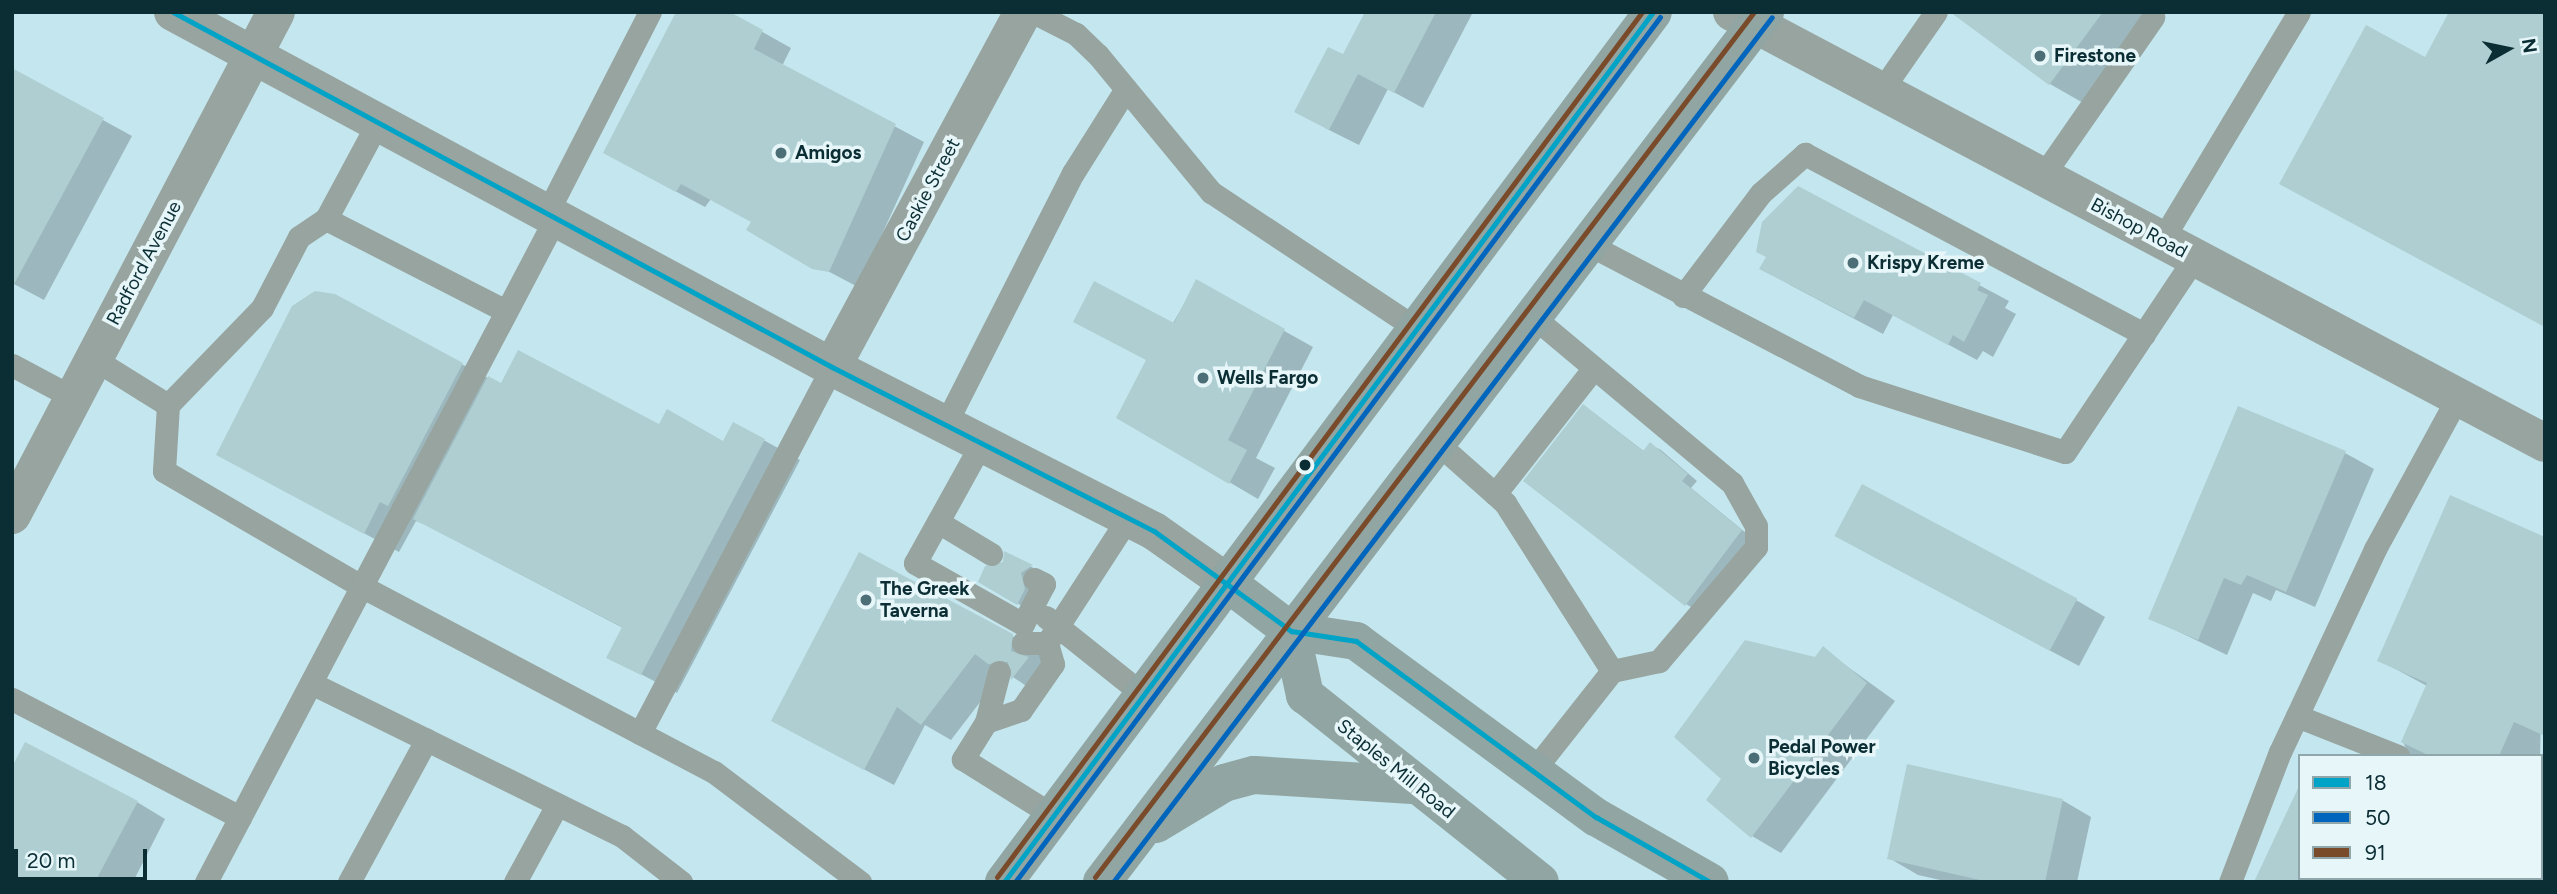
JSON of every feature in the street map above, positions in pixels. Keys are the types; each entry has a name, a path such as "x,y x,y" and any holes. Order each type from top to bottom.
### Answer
{"main road":[{"path":"1004,882 1420,331 1653,12"},
{"path":"1102,882 1586,243 1751,16"},
{"path":"1229,584 1291,631 1356,641 1596,817 1710,882"},
{"name":"Staples Mill Road","path":"1291,631 1304,695 1412,785 1540,882"},
{"path":"1136,836 1224,783 1254,775 1412,785"}],"street":[{"path":"173,12 250,59 551,215 832,367 1128,518 1229,584"},
{"name":"Radford Avenue","path":"12,515 275,12"},
{"name":"Caskie Street","path":"832,367 1023,12"},
{"name":"Bishop Road","path":"1751,16 1881,91 2545,443"}],"lane":[{"path":"206,882 506,311 650,12"},
{"path":"1033,12 1076,34 1126,89 1211,192 1420,331"},
{"path":"1881,91 1936,12"},
{"path":"1586,243 1859,386 2065,452 2144,334 2178,249 2299,12"},
{"path":"2042,177 2153,17"},
{"path":"945,425 1073,173 1126,89"},
{"path":"377,124 326,219 299,237 262,308 168,405 164,471 361,586 714,772 860,882"},
{"path":"1683,296 1761,193 1805,154 2144,334"},
{"path":"326,219 506,311"},
{"path":"1531,315 1732,484 1756,526 1756,547 1659,661 1612,671 1533,771"},
{"path":"94,359 168,405"},
{"path":"12,365 74,398"},
{"path":"640,733 832,367"},
{"path":"1494,494 1593,369"},
{"path":"2230,882 2297,716 2375,549 2458,397"},
{"path":"1436,441 1494,494 1612,671"},
{"path":"981,444 915,564 1023,624 1044,584 1034,579"},
{"path":"986,722 1021,710 1053,664 1053,634 1128,518"},
{"path":"938,522 991,554"},
{"path":"1031,609 1053,634 1145,696"},
{"path":"1023,643 1053,634"},
{"path":"999,672 986,722 963,759 1054,816"},
{"path":"311,683 622,836 681,882"},
{"path":"12,699 240,817"},
{"path":"2297,716 2393,754"},
{"path":"349,882 426,740"},
{"path":"515,882 557,804"}],"building":[{"path":"676,12 730,12 763,30 754,49 896,124 829,272 812,269 746,230 751,222 681,184 676,192 603,153"},
{"path":"1365,12 1436,12 1394,93 1358,74 1329,130 1294,112 1328,47 1343,54"},
{"name":"Firestone","path":"1950,12 2103,12 2049,85"},
{"path":"2449,12 2545,12 2545,327 2279,184 2366,25 2425,57"},
{"path":"12,68 104,118 12,288"},
{"name":"Krispy Kreme","path":"1798,186 1981,283 1977,290 1988,295 1964,342 1953,335 1948,345 1864,300 1854,318 1759,269 1766,257 1756,252 1762,222"},
{"name":"Wells Fargo","path":"1196,279 1285,329 1228,440 1247,450 1229,484 1116,418 1146,360 1073,322 1094,281 1174,323"},
{"path":"315,291 335,294 463,363 388,506 380,502 364,534 216,455 292,306"},
{"path":"518,350 659,424 667,409 723,441 733,422 765,439 641,675 606,658 622,627 413,519 488,376 501,383"},
{"path":"1583,404 1643,451 1650,442 1688,474 1682,481 1742,530 1685,606 1523,481"},
{"path":"2238,406 2346,451 2286,592 2247,575 2241,585 2224,578 2198,640 2148,619"},
{"path":"1862,484 2077,599 2050,651 1834,536"},
{"path":"2450,495 2545,537 2545,736 2514,722 2500,754 2426,754 2401,742 2427,683 2377,661"},
{"path":"1004,551 1033,565 1021,573 1025,589 1017,605 978,582 985,566 1003,562"},
{"path":"859,552 1013,634 1011,651 1029,657 1011,680 1008,662 988,664 975,654 921,725 897,707 864,770 771,721"},
{"name":"Pedal Power Bicycles","path":"1745,640 1815,657 1823,646 1867,683 1751,838 1706,800 1721,779 1674,737"},
{"path":"25,742 138,801 95,882 12,882 12,767"},
{"path":"1907,764 2063,799 2045,882 1989,882 1887,859"},
{"path":"2298,788 2300,882 2254,882"}],"transit line":[{"name":"18","path":"173,12 832,367 1154,531 1291,631 1356,641 1596,817 1710,882"},
{"name":"91","path":"997,877 1642,12"},
{"name":"18","path":"1004,882 1653,12"},
{"name":"91","path":"1095,877 1754,12"},
{"name":"50","path":"1015,882 1660,17"},
{"name":"50","path":"1113,882 1772,17"}],"place":[{"name":"Firestone","path":"2040,56"},
{"name":"Amigos","path":"781,153"},
{"name":"Krispy Kreme","path":"1853,263"},
{"name":"Wells Fargo","path":"1203,378"},
{"name":"The Greek Taverna","path":"866,600"},
{"name":"Pedal Power Bicycles","path":"1754,758"}]}
